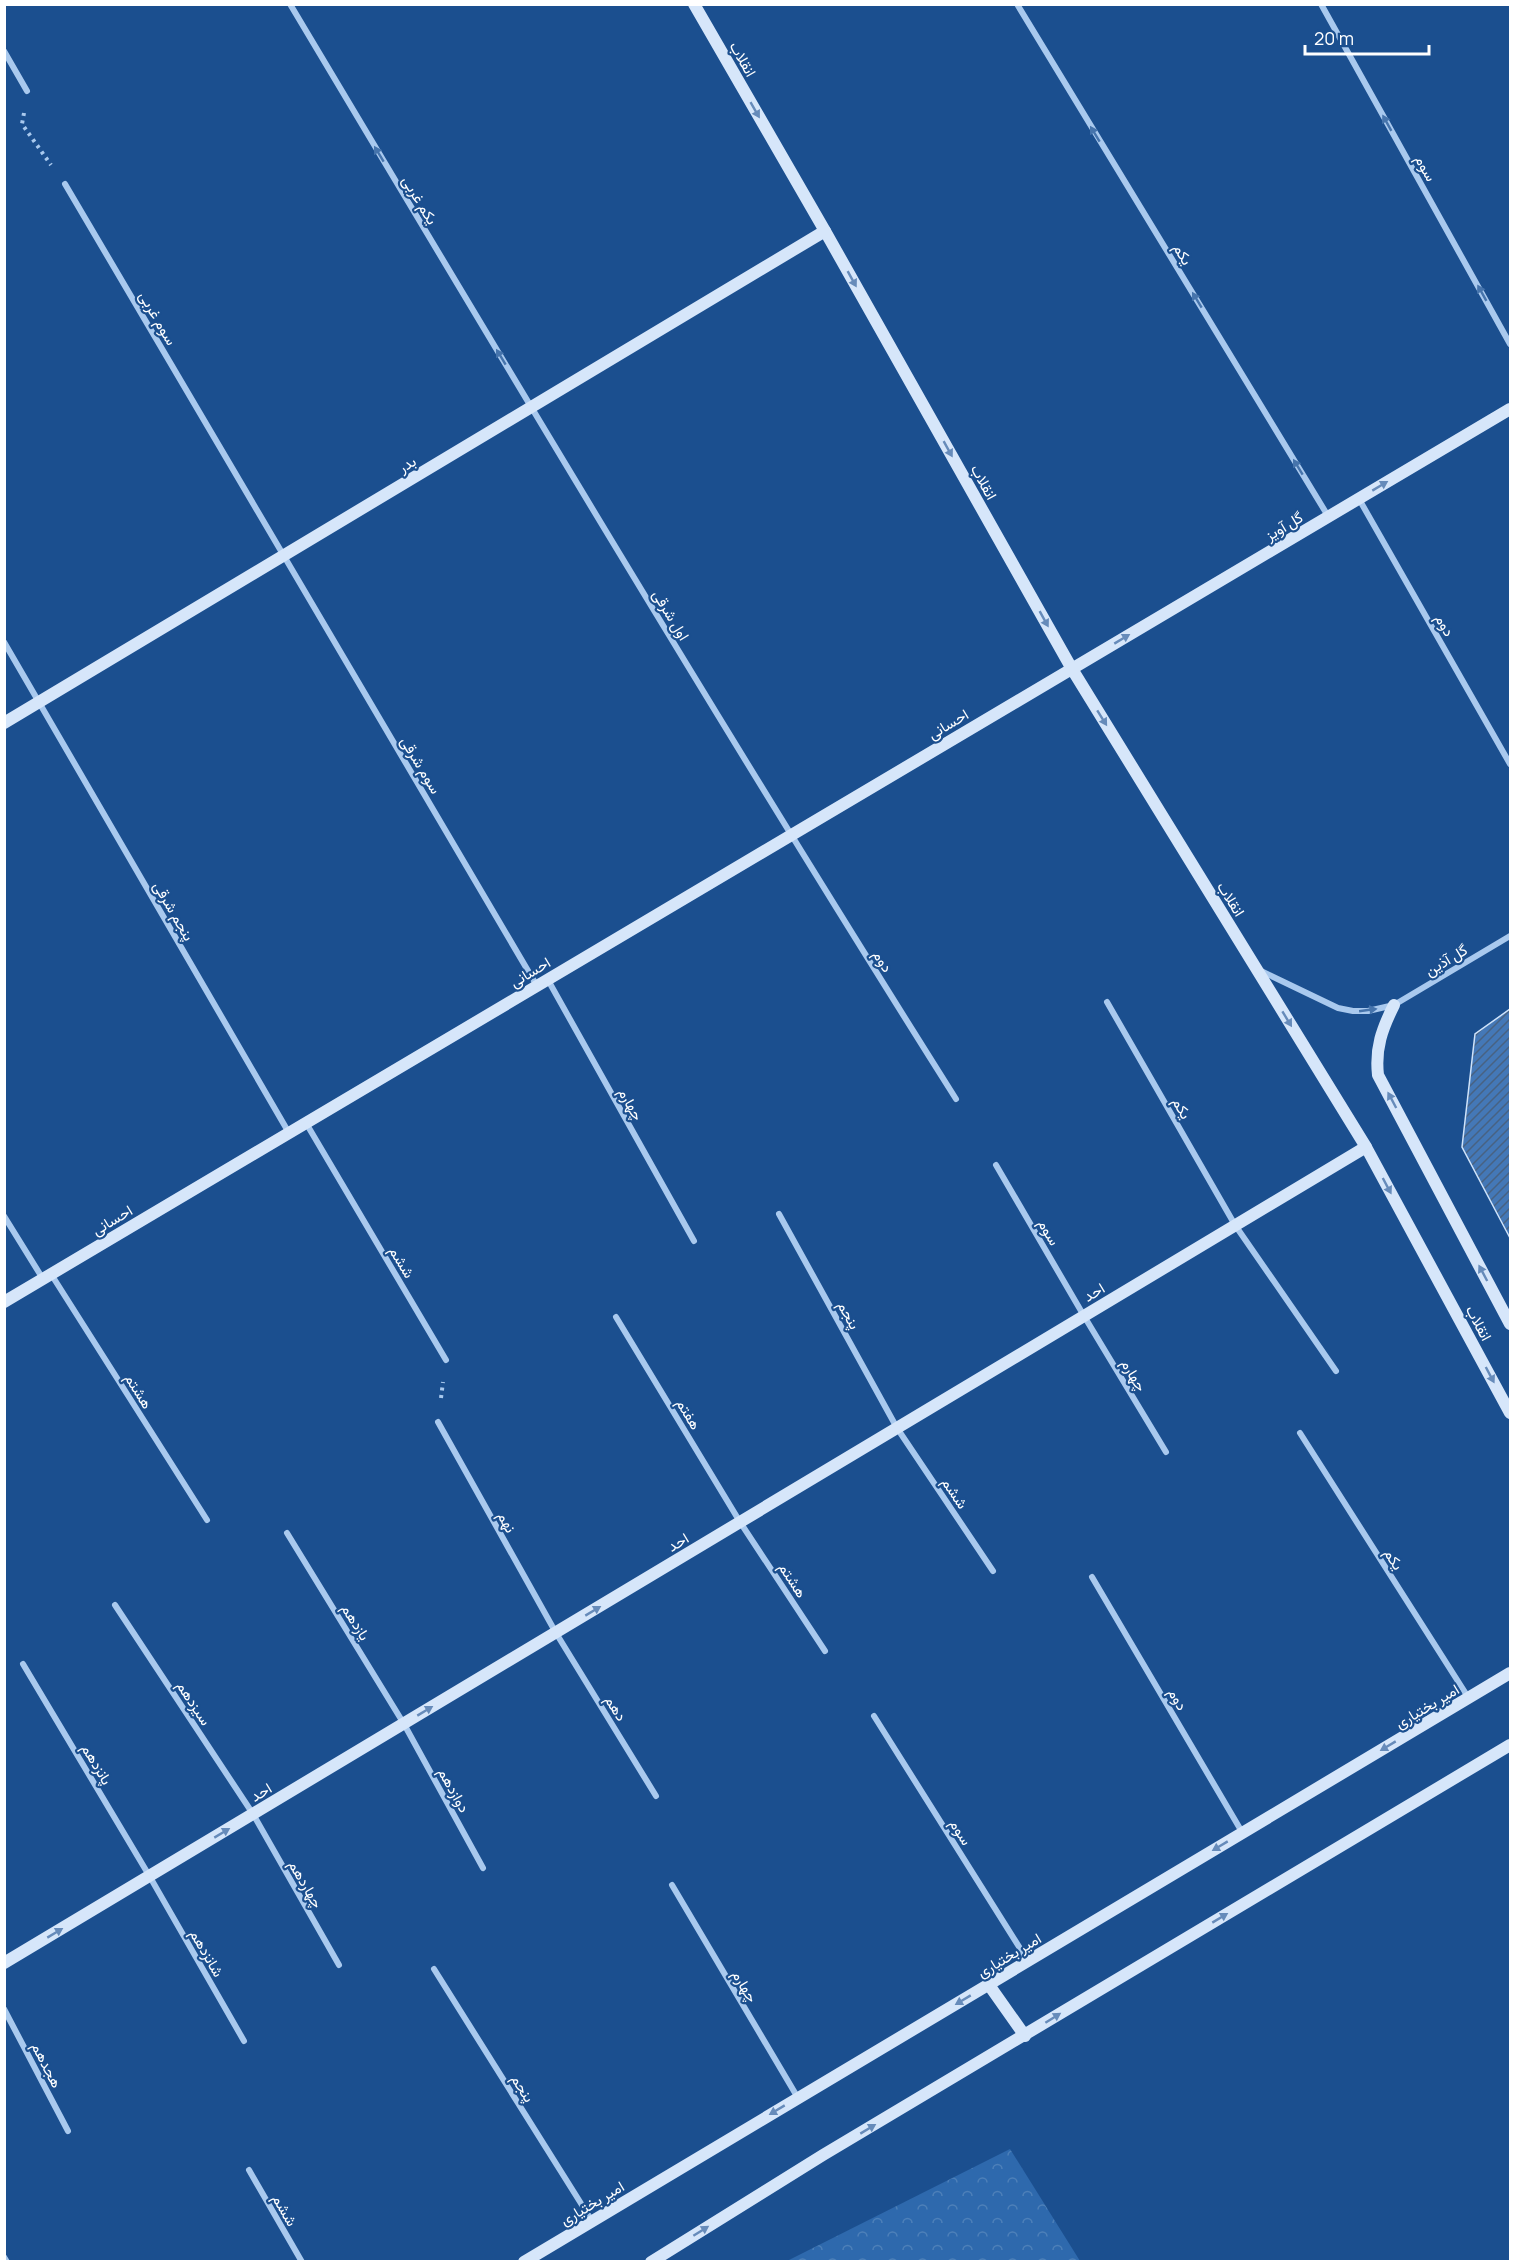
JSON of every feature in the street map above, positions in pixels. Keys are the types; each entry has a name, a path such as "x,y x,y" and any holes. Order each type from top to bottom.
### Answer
{"street":[{"name":"یکم غربی","path":"290,4 531,408"},
{"name":"انقلاب","path":"694,4 1072,669 1366,1147 1510,1413"},
{"name":"یکم","path":"1017,4 1328,517"},
{"name":"سوم","path":"1321,4 1510,344"},
{"path":"4,51 27,92"},
{"name":"سوم غربی","path":"65,184 284,556"},
{"name":"بدر","path":"4,723 825,231"},
{"name":"اول شرقی","path":"531,408 790,836"},
{"name":"گل آویز","path":"1072,669 1510,409"},
{"name":"دوم","path":"1359,498 1510,764"},
{"name":"سوم شرقی","path":"284,556 542,983"},
{"name":"پنجم شرقی","path":"4,642 289,1133"},
{"name":"احسانی","path":"4,1302 1072,669"},
{"name":"دوم","path":"790,836 956,1099"},
{"name":"گل آذین","path":"1394,1005 1510,936"},
{"path":"1256,968 1338,1008 1368,1011 1394,1005"},
{"name":"چهارم","path":"542,983 693,1241"},
{"name":"یکم","path":"1107,1002 1235,1225"},
{"name":"انقلاب","path":"1394,1005 1379,1039 1376,1058 1378,1075 1510,1324"},
{"name":"ششم","path":"306,1123 446,1360"},
{"name":"احد","path":"4,1964 897,1428 1082,1313 1366,1147"},
{"name":"سوم","path":"996,1165 1082,1313"},
{"name":"پنجم","path":"779,1214 897,1428"},
{"name":"هشتم","path":"4,1216 47,1276 207,1520"},
{"path":"1235,1225 1336,1371"},
{"name":"چهارم","path":"1082,1313 1166,1452"},
{"name":"هفتم","path":"616,1317 740,1522"},
{"name":"نهم","path":"438,1422 556,1633"},
{"name":"ششم","path":"897,1428 993,1571"},
{"name":"یکم","path":"1300,1433 1469,1698"},
{"name":"هشتم","path":"740,1522 825,1651"},
{"name":"یازدهم","path":"287,1533 404,1724"},
{"name":"دوم","path":"1092,1577 1243,1833"},
{"name":"سیزدهم","path":"115,1605 253,1814"},
{"name":"دهم","path":"556,1633 656,1796"},
{"name":"پانزدهم","path":"23,1664 150,1877"},
{"name":"امیر بختیاری","path":"524,2262 1510,1673"},
{"name":"سوم","path":"874,1716 1028,1961"},
{"name":"دوازدهم","path":"404,1724 483,1868"},
{"path":"651,2262 824,2155 1510,1745"},
{"name":"چهاردهم","path":"253,1814 339,1965"},
{"name":"شانزدهم","path":"150,1877 244,2041"},
{"name":"چهارم","path":"672,1885 798,2098"},
{"name":"پنجم","path":"434,1969 592,2221"},
{"path":"989,1984 1025,2036"},
{"name":"هجدهم","path":"4,2009 68,2131"},
{"name":"ششم","path":"249,2170 302,2262"},
{"path":"4,2257 7,2262"}],"path":[{"path":"27,92 22,124 65,184"},
{"path":"438,1422 446,1360"}],"green space":[{"path":"1010,2149 1080,2261 787,2261"}],"building":[{"path":"1510,1009 1510,1238 1462,1147 1475,1034"}]}
